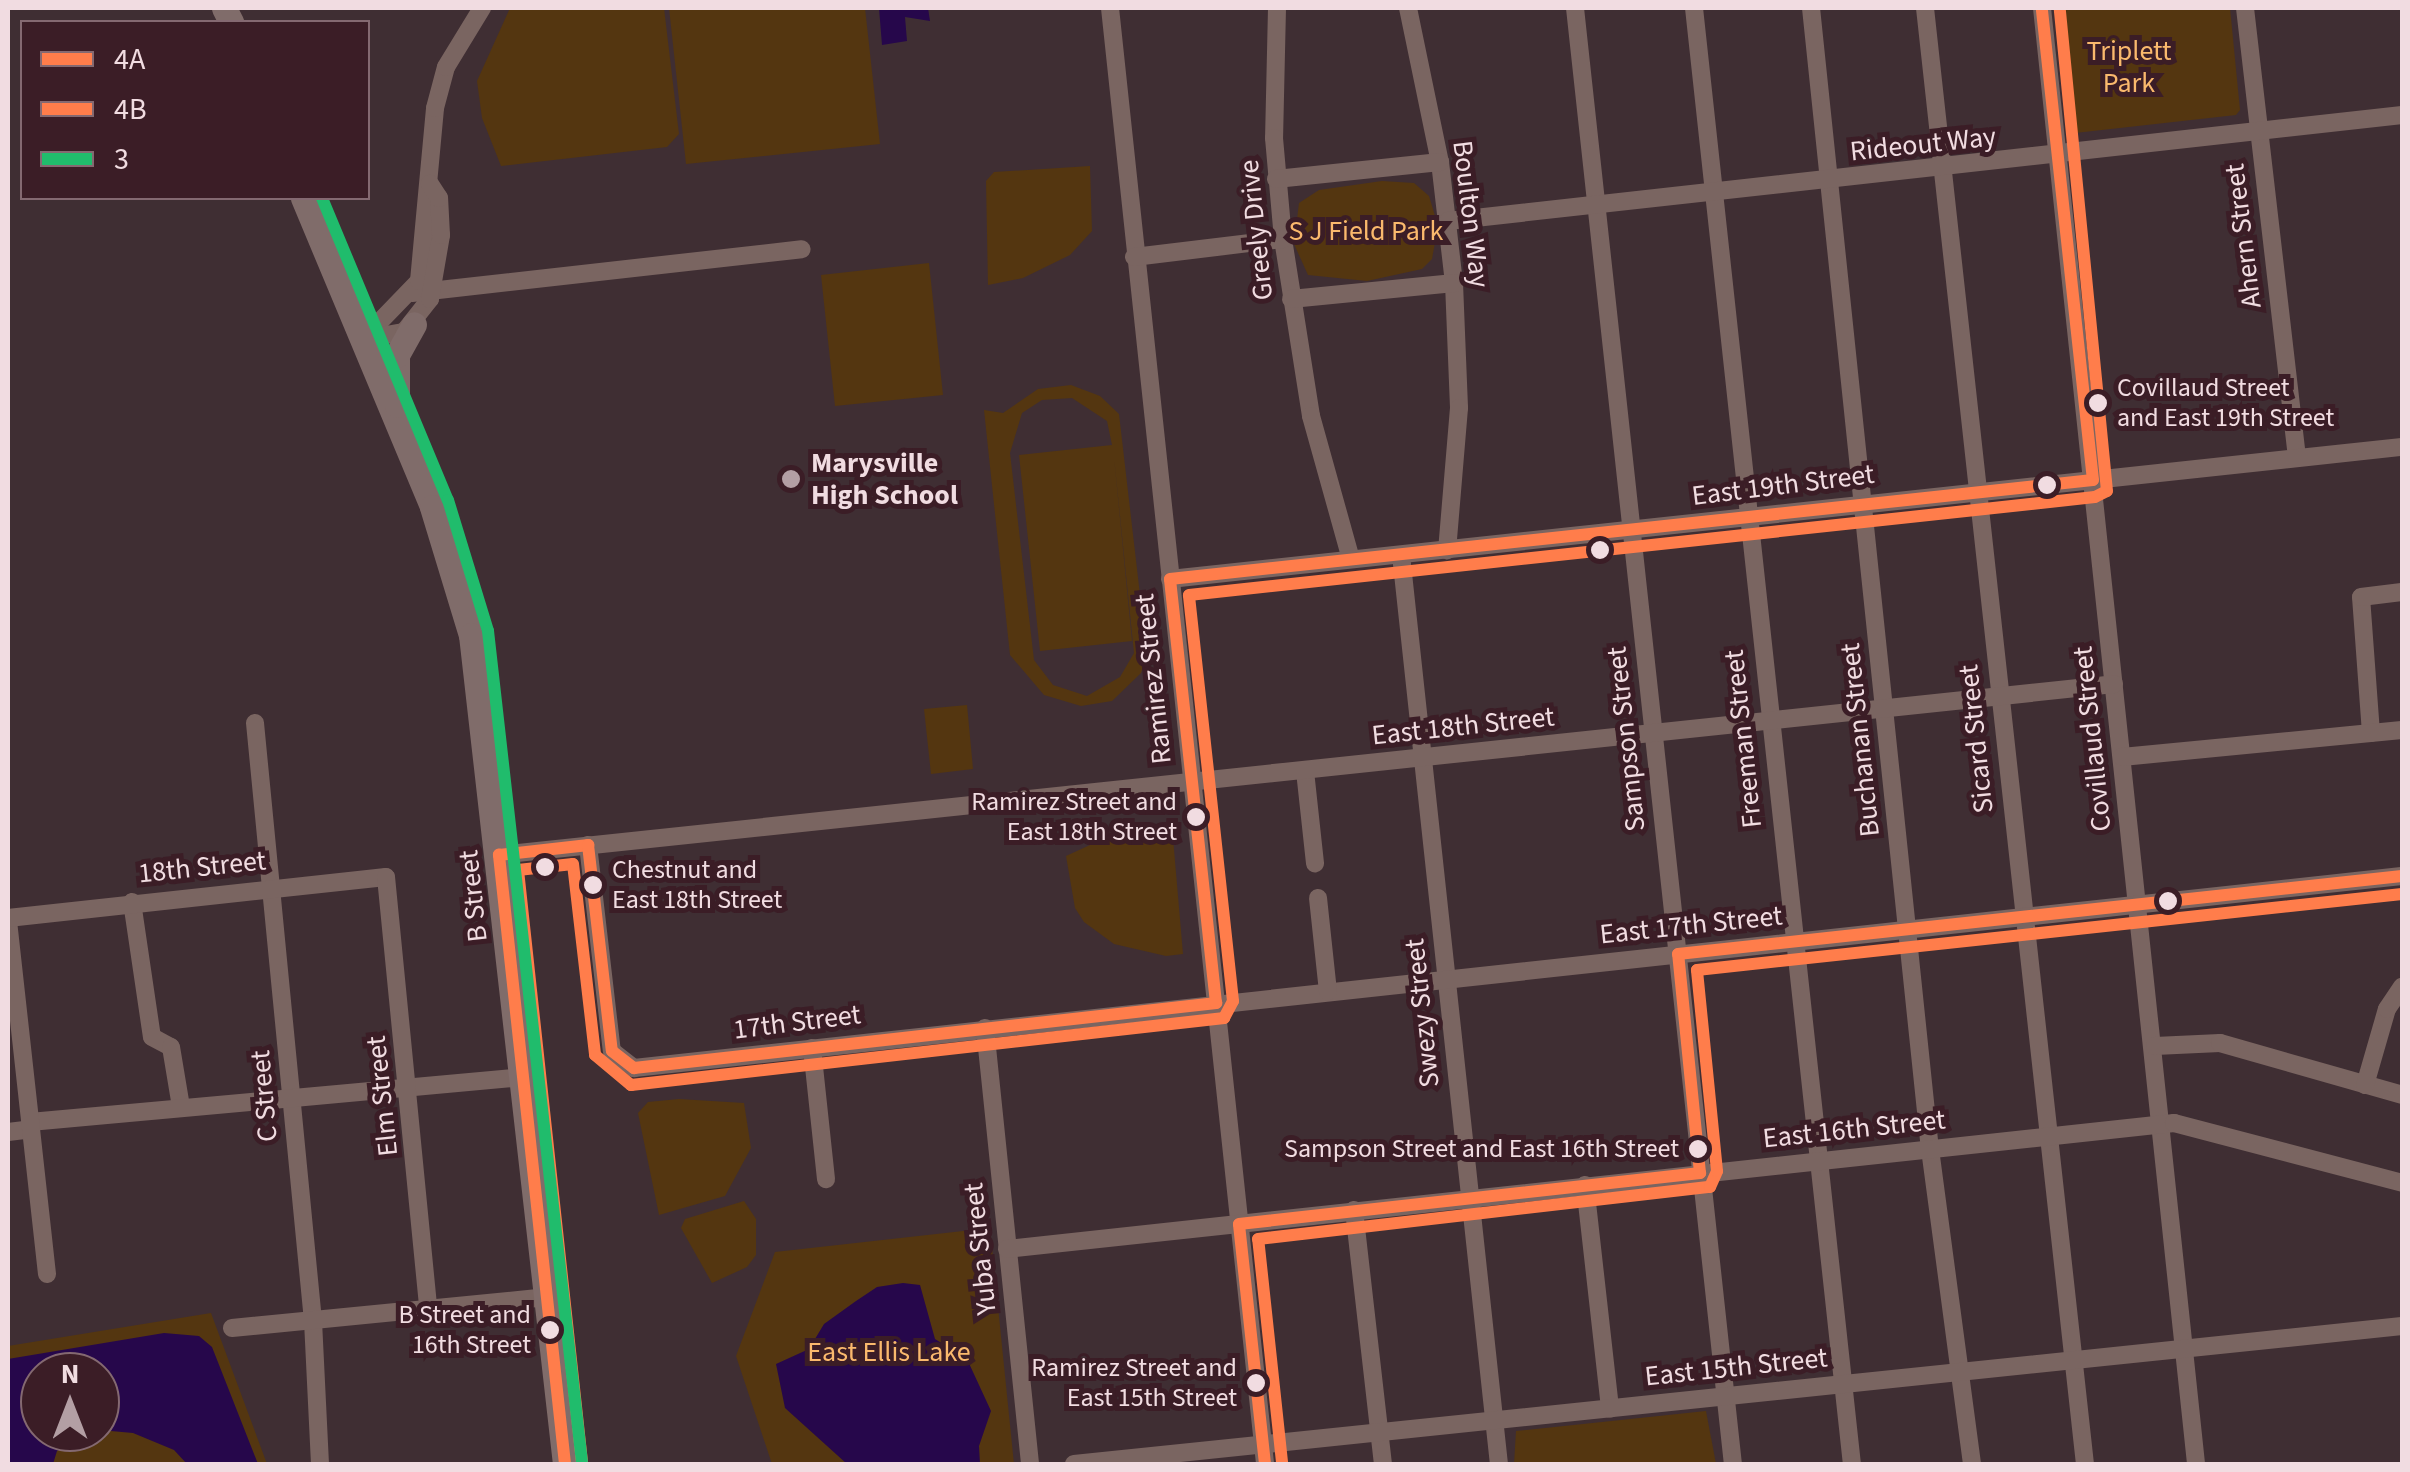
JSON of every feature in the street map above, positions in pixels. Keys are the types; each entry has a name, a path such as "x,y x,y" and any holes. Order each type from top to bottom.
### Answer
{"highway":[{"name":"B Street","path":"304,200 398,420 468,622 499,855 566,1464"},
{"path":"398,420 397,355 414,324"}],"street":[{"path":"363,338 412,292 423,269 423,198 430,184 440,88 482,8"},
{"name":"Ramirez Street","path":"1110,8 1265,1464"},
{"name":"Greely Drive","path":"1278,8 1276,179 1291,299 1315,432 1352,560"},
{"name":"Boulton Way","path":"1408,8 1440,162 1454,283 1459,408 1448,550"},
{"name":"Sampson Street","path":"1575,8 1733,1464"},
{"name":"Freeman Street","path":"1694,8 1746,518 1852,1464"},
{"name":"Buchanan Street","path":"1811,8 1930,1148 1972,1464"},
{"name":"Sicard Street","path":"1925,8 2085,1464"},
{"name":"Covillaud Street","path":"2042,8 2196,1464"},
{"name":"Ahern Street","path":"2245,8 2297,458"},
{"name":"Rideout Way","path":"1448,222 1942,170 2402,115"},
{"path":"1276,179 1440,162"},
{"path":"363,338 395,336 414,324 434,288 442,235 439,198 430,184"},
{"path":"1134,256 1283,239"},
{"path":"412,292 802,249"},
{"path":"1291,299 1454,283"},
{"name":"East 19th Street","path":"1170,579 2402,447"},
{"name":"Swezy Street","path":"1401,554 1499,1464"},
{"path":"2370,733 2361,597 2402,592"},
{"name":"East 18th Street","path":"588,846 2114,684"},
{"name":"C Street","path":"255,723 313,1321 320,1464"},
{"path":"2122,756 2402,730"},
{"path":"1305,771 1314,862"},
{"path":"499,855 588,846"},
{"name":"17th Street","path":"588,846 610,1038 618,1060 634,1068 985,1028"},
{"name":"East 17th Street","path":"985,1028 2402,876"},
{"name":"18th Street","path":"15,915 386,877"},
{"name":"Elm Street","path":"386,877 410,1088 428,1309"},
{"path":"1318,898 1328,991"},
{"path":"132,902 152,1036 171,1047 180,1107"},
{"path":"15,915 47,1274"},
{"path":"2365,1085 2387,1009 2402,987"},
{"name":"Yuba Street","path":"985,1028 1030,1464"},
{"path":"2154,1046 2220,1043 2402,1095"},
{"path":"812,1048 826,1179"},
{"path":"8,1132 180,1107 523,1077"},
{"name":"East 16th Street","path":"1007,1249 2162,1124 2187,1123 2402,1184"},
{"path":"1584,1185 1610,1409"},
{"path":"1354,1210 1383,1464"},
{"path":"232,1328 547,1297"},
{"name":"East 15th Street","path":"1074,1464 2402,1326"}],"green space":[{"path":"510,8 664,8 679,134 667,147 501,166 482,118 477,81"},
{"path":"669,8 865,8 880,144 686,164"},
{"name":"Triplett Park","path":"2057,8 2230,8 2240,110 2236,115 2075,133"},
{"path":"1090,166 1092,231 1070,255 1023,278 988,285 986,181 994,172"},
{"name":"S J Field Park","path":"1382,181 1414,183 1429,196 1438,226 1432,259 1422,269 1367,281 1308,275 1294,244 1299,203 1319,190"},
{"path":"929,263 943,395 835,406 821,275"},
{"path":"1071,385 1100,396 1119,414 1147,655 1141,673 1112,701 1081,706 1044,695 1010,655 984,410 1003,413 1038,389","holes":["1072,398 1107,421 1112,445 1019,455 1040,651 1132,641 1114,457 1134,653 1120,677 1087,696 1053,685 1034,660 1010,453 1022,413 1042,400"]},
{"path":"967,705 973,769 931,774 924,709"},
{"path":"1164,832 1173,838 1183,954 1166,956 1114,944 1084,922 1075,908 1066,856 1101,840"},
{"path":"679,1099 744,1103 751,1148 725,1196 659,1215 638,1113 648,1102"},
{"path":"744,1201 756,1219 756,1255 747,1267 712,1283 681,1228 685,1219"},
{"name":"East Ellis Lake","path":"990,1228 1014,1464 772,1464 736,1356 775,1252"},
{"path":"211,1313 267,1464 8,1464 8,1346"},
{"path":"1706,1411 1716,1464 1514,1464 1516,1431"}],"shaded area":[{"path":"879,8 928,8 930,21 905,17 907,41 882,45"},
{"path":"920,1285 935,1339 967,1359 991,1411 979,1446 980,1464 847,1464 785,1408 776,1364 809,1349 824,1324 877,1287"},
{"path":"164,1333 199,1336 212,1347 258,1464 187,1464 174,1450 133,1433 120,1432 120,1352 50,1352"},
{"path":"20,1357 20,1452 57,1452 53,1464 8,1464 8,1359"}],"transit line":[{"name":"4A","path":"565,1464 499,855 588,845 612,1051 634,1068 1216,1003 1170,579 2093,480 2042,8"},
{"name":"4B","path":"582,1462 518,870 573,864 595,1055 631,1085 1224,1018 1233,1001 1189,595 2095,497 2107,491 2060,8"},
{"name":"3","path":"323,200 448,500 488,631 582,1462"},
{"name":"4A","path":"1265,1464 1239,1224 1700,1173 1678,954 2402,876"},
{"name":"4B","path":"1282,1462 1258,1239 1710,1187 1717,1171 1697,970 2402,894"}],"place":[{"name":"Covillaud Street and East 19th Street","path":"2098,403"},
{"name":"Marysville High School","path":"791,479"},
{"name":"Ramirez Street and East 18th Street","path":"1196,817"},
{"name":"Chestnut and East 18th Street","path":"593,885"},
{"name":"Sampson Street and East 16th Street","path":"1698,1149"},
{"name":"B Street and 16th Street","path":"550,1330"},
{"name":"Ramirez Street and East 15th Street","path":"1256,1383"}]}
